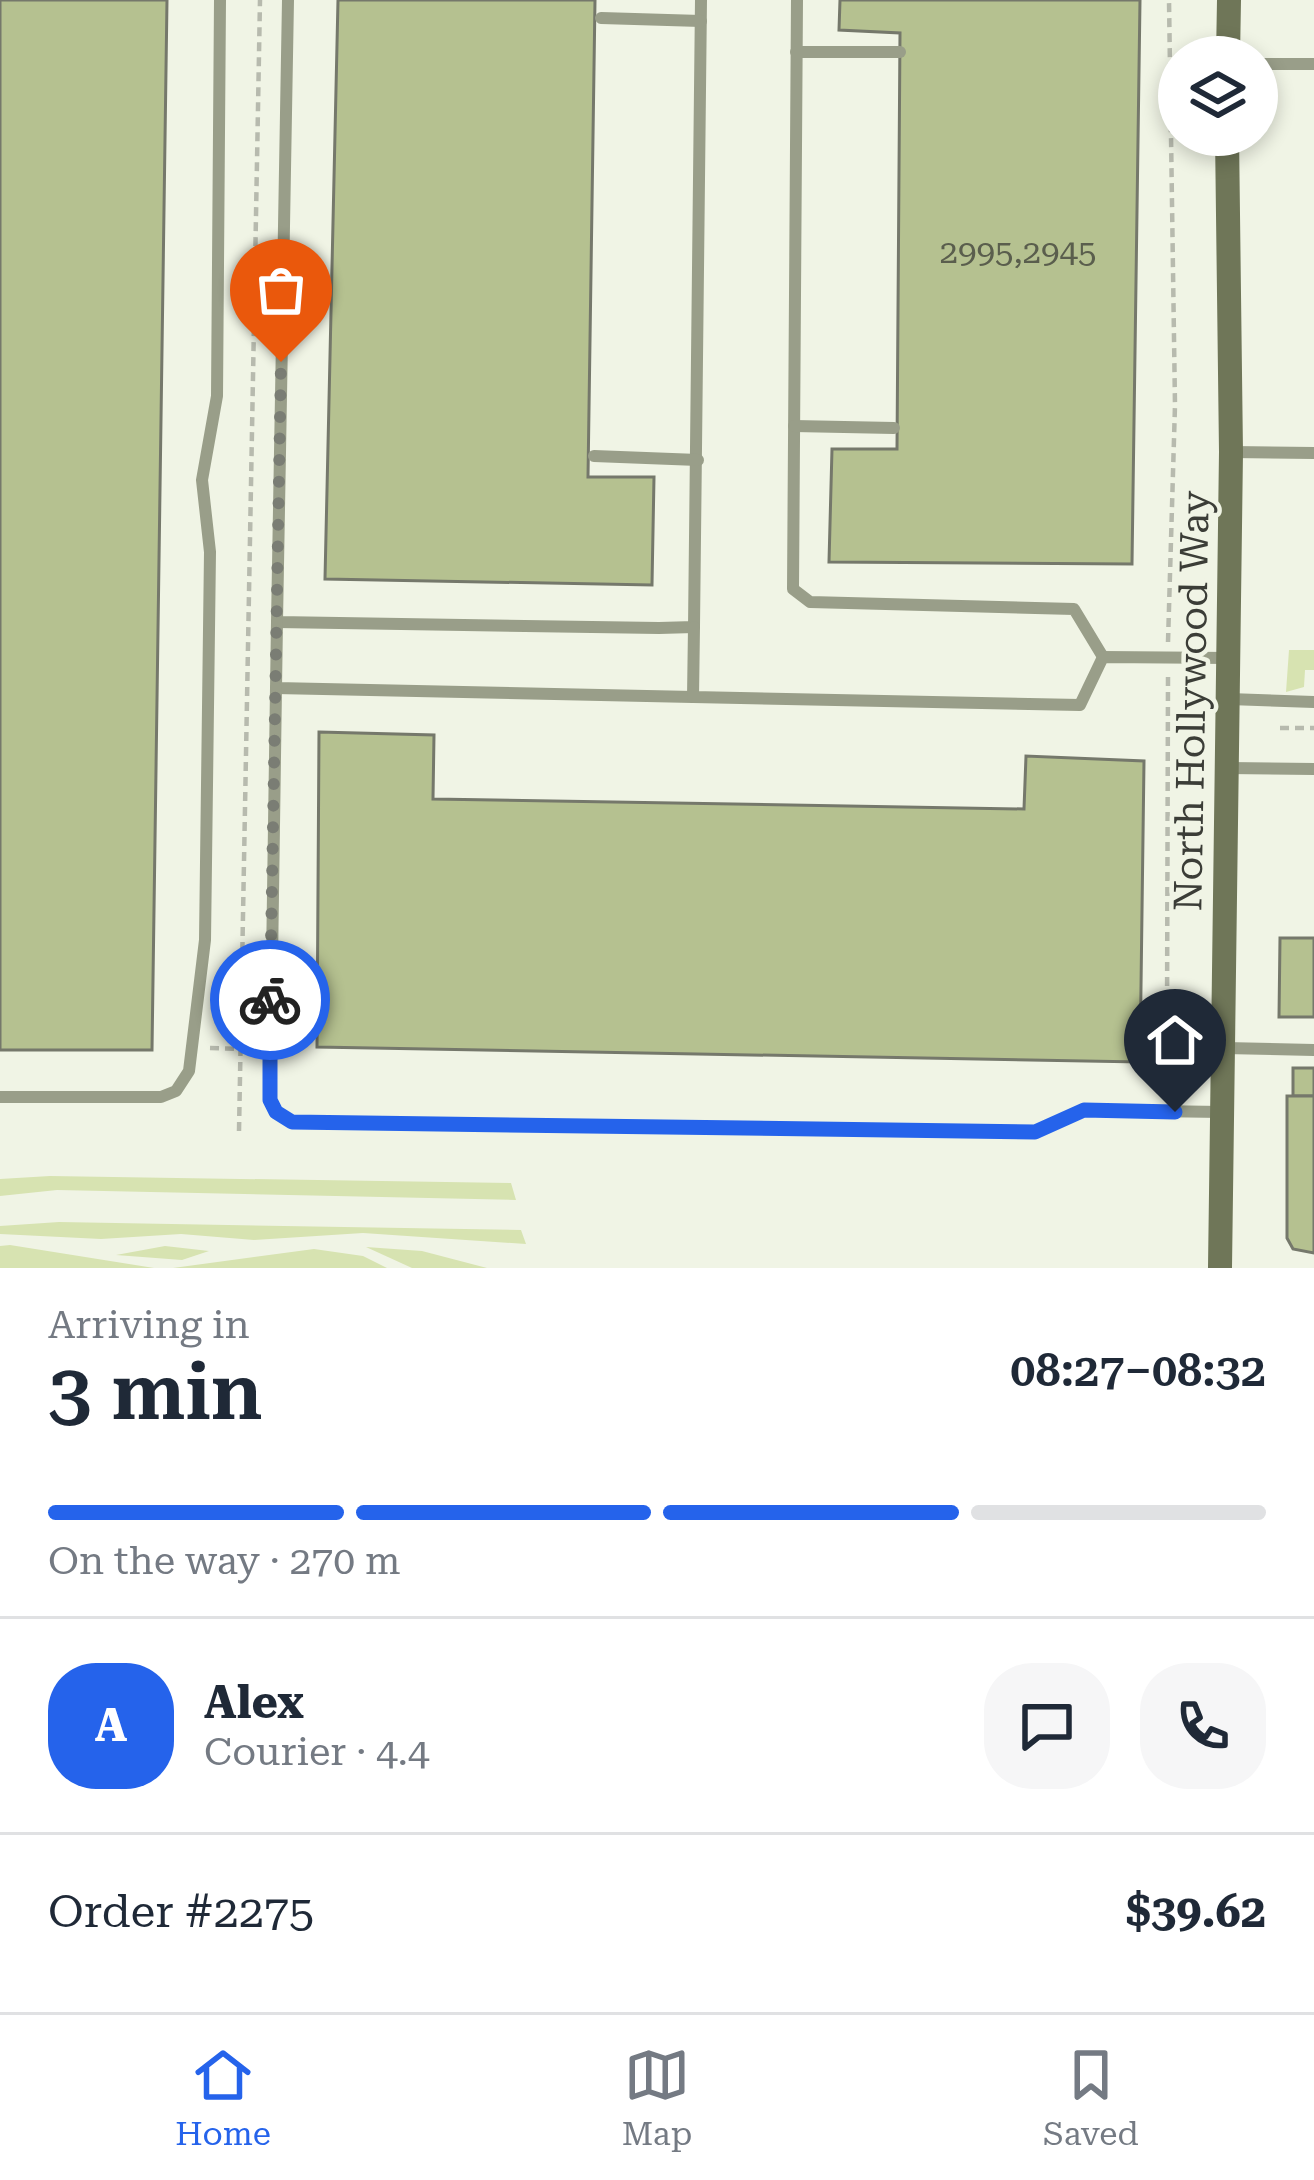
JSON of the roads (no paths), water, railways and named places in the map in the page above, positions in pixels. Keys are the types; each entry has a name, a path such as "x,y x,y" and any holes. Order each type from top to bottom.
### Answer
{"main road":[{"path":"1228,36 1229,0"},
{"name":"North Hollywood Way","path":"1220,1268 1231,452 1227,156"}],"lane":[{"path":"0,1097 161,1097 176,1091 187,1076 205,940 210,552 202,480 217,396 220,0"},
{"path":"288,0 270,1100 276,1112 292,1122 1035,1132 1084,1110 1223,1112"},
{"path":"693,697 701,0"},
{"path":"796,0 793,589 810,602 1074,609 1103,657"},
{"path":"601,18 700,22"},
{"path":"796,52 901,52"},
{"path":"1278,64 1314,64"},
{"path":"794,426 894,428"},
{"path":"1231,452 1314,453"},
{"path":"594,455 698,460"},
{"path":"277,622 694,628"},
{"path":"276,688 1080,705 1103,657"},
{"path":"1103,657 1229,658"},
{"path":"1229,699 1314,702"},
{"path":"1228,768 1314,769"},
{"path":"1225,1048 1314,1050"}]}
